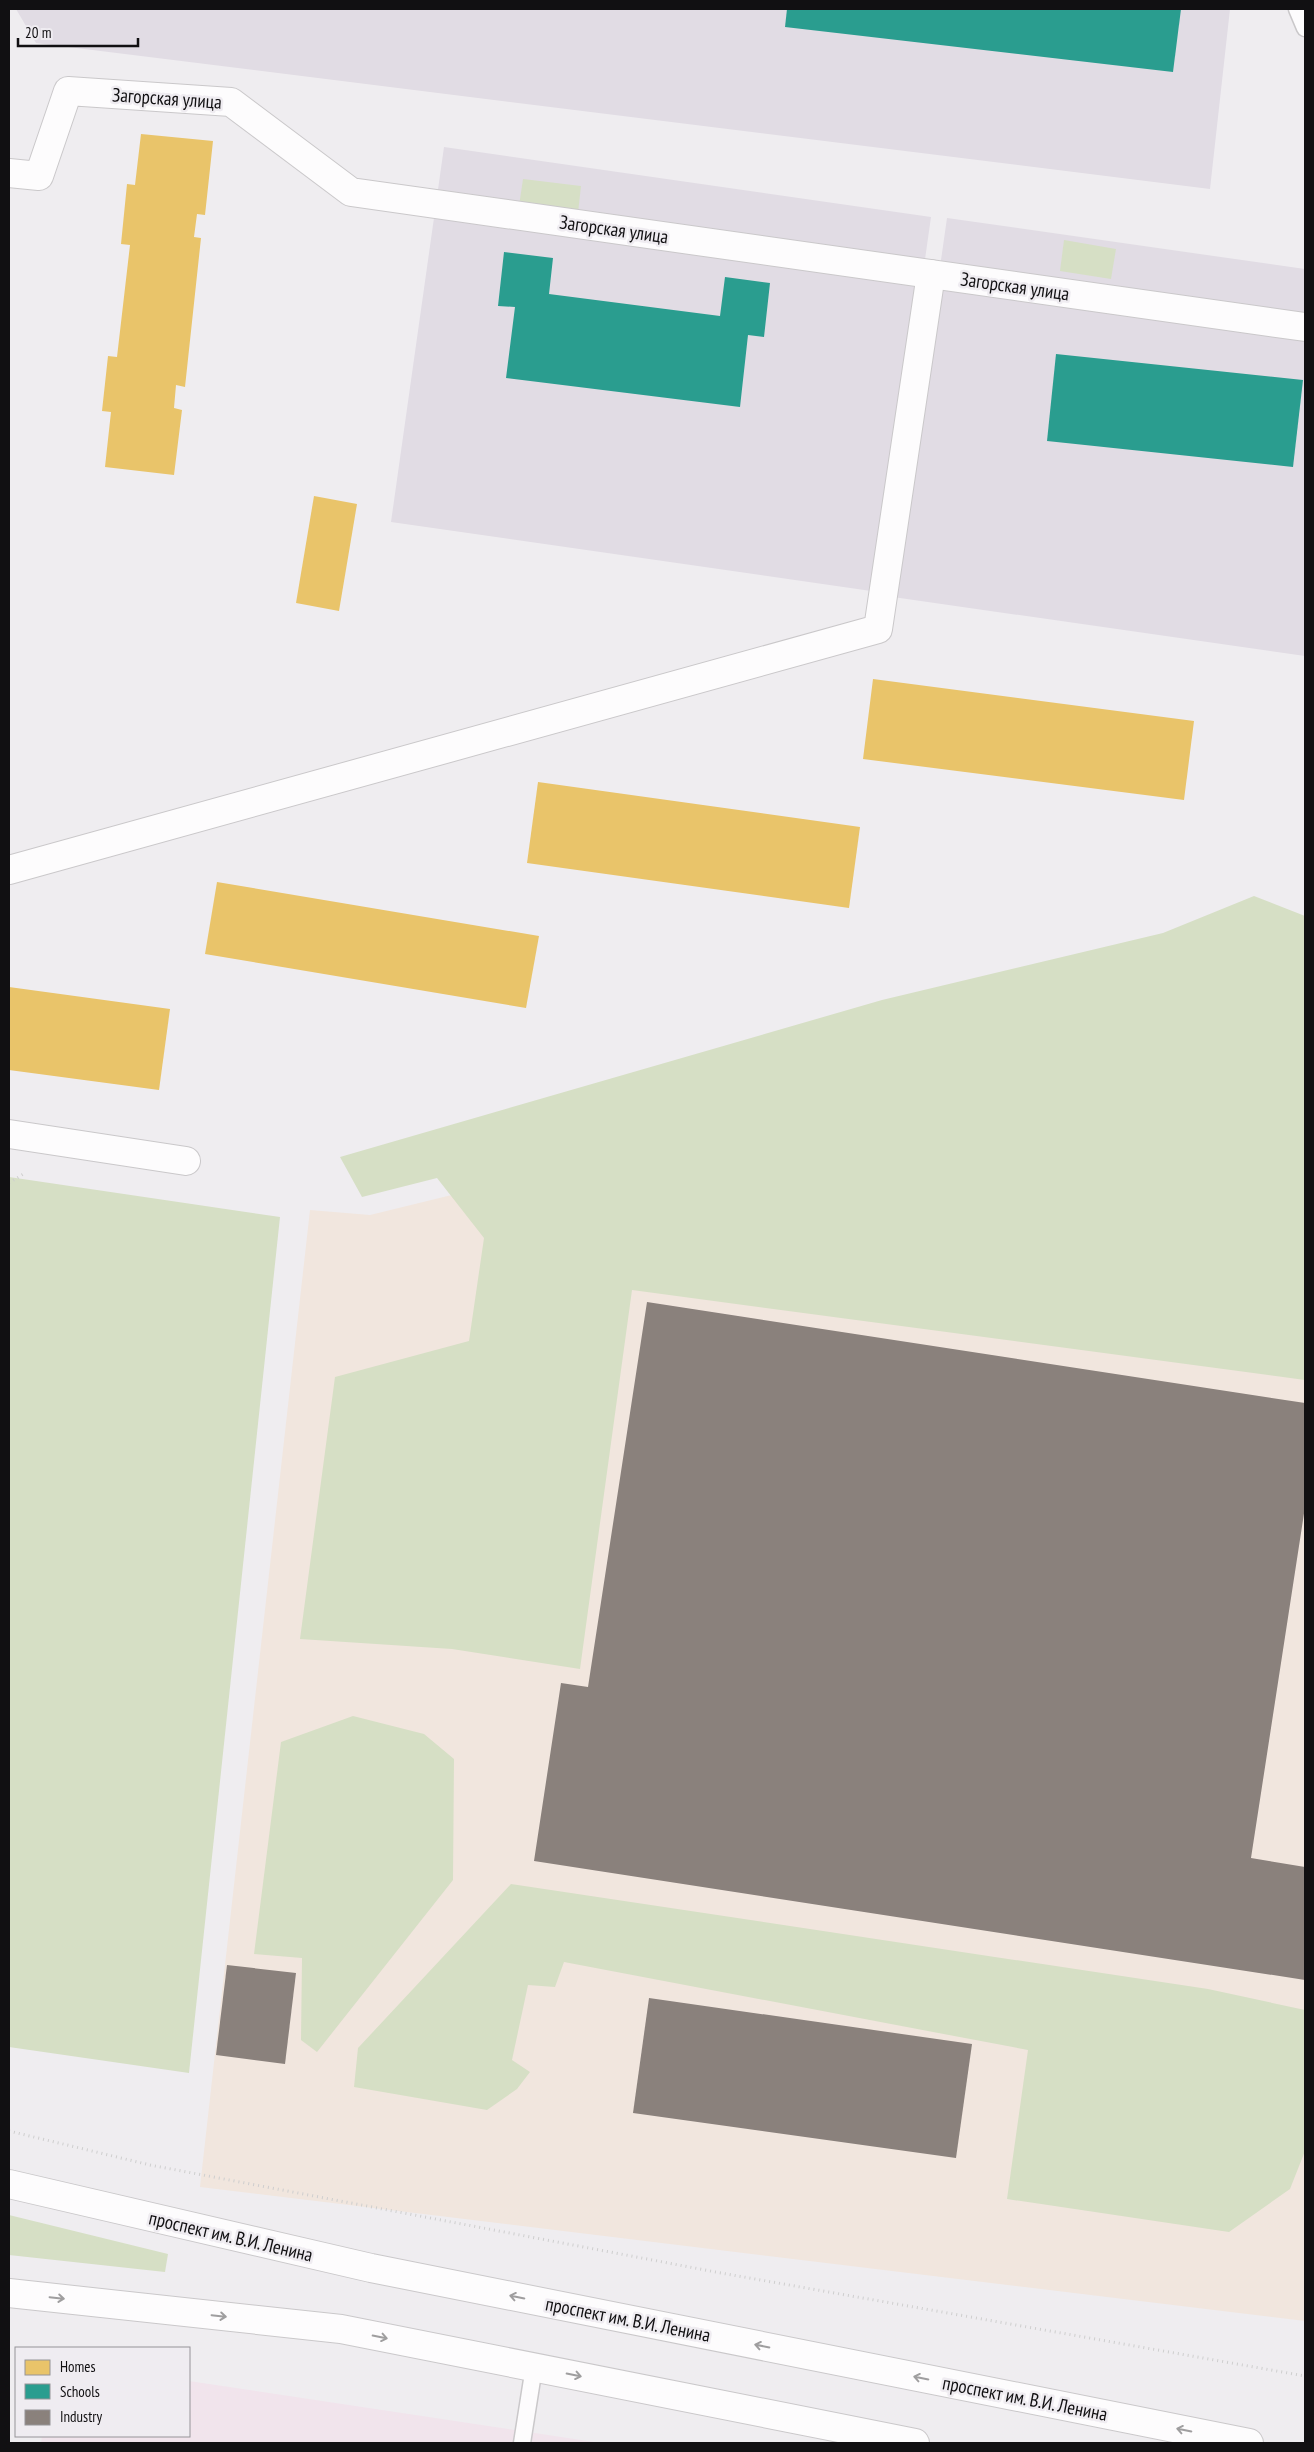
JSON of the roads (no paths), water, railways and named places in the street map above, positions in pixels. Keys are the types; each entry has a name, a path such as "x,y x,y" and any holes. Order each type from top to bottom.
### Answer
{"street":[{"name":"Загорская улица","path":"9,172 39,176 68,91 231,102 350,192 1305,327"},
{"path":"9,870 878,629 930,274"},
{"path":"9,1134 186,1161"},
{"name":"проспект им. В.И. Ленина","path":"9,2184 371,2268 1249,2443"},
{"path":"9,2293 341,2329 915,2443"}],"lane":[{"path":"1297,9 1305,28"},
{"path":"522,2443 534,2367"}]}
